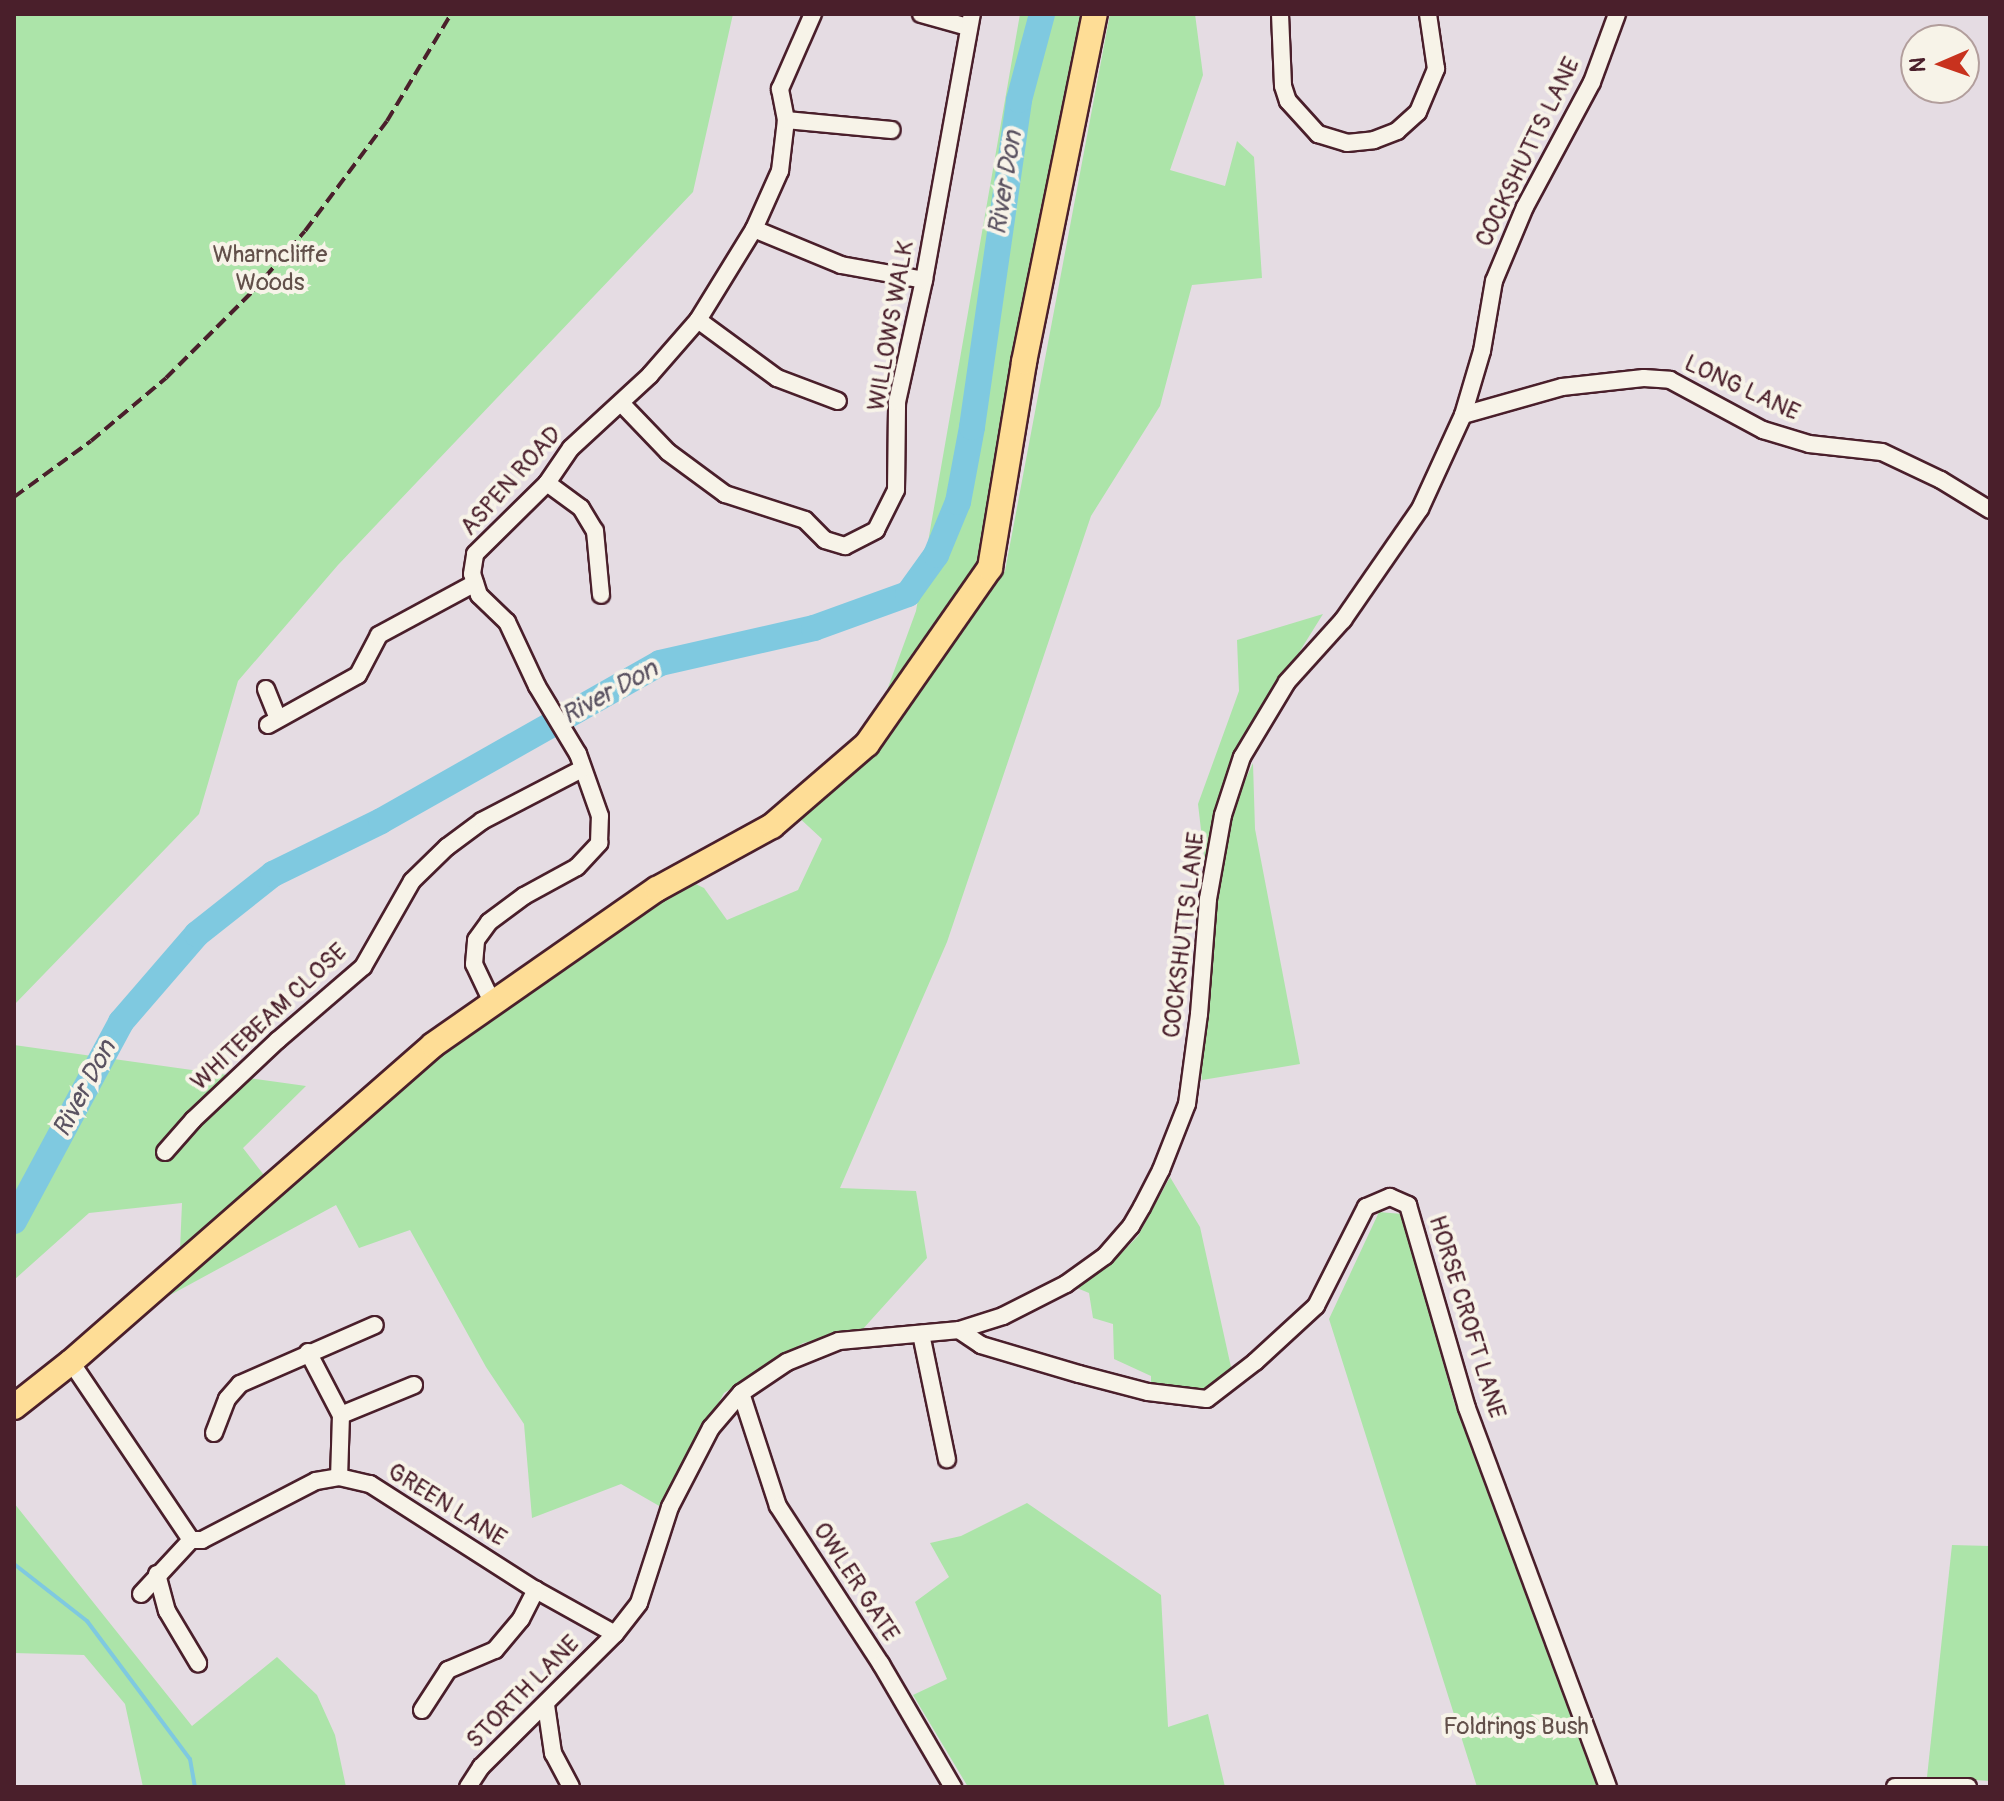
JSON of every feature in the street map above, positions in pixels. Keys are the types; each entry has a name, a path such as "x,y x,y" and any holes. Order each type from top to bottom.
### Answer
{"main road":[{"path":"14,1407 71,1362 433,1045 657,889 772,826 867,744 990,568 1024,362 1095,14"}],"street":[{"name":"ASPEN ROAD","path":"475,583 472,574 475,554 547,483 571,448 650,375 698,320 754,229 780,171 786,120 780,89 782,77 813,14"},
{"path":"921,14 970,21"},
{"path":"1280,14 1283,86 1288,101 1318,134 1347,143 1374,140 1397,131 1418,112 1436,69 1428,14"},
{"name":"COCKSHUTTS LANE","path":"741,1393 787,1362 839,1341 959,1330 1003,1316 1066,1284 1105,1256 1131,1226 1161,1170 1187,1104 1199,1014 1208,899 1223,815 1242,757 1287,682 1343,620 1420,509 1463,415 1482,351 1494,281 1525,207 1592,82 1613,17"},
{"name":"WILLOWS WALK","path":"621,403 668,452 725,494 805,520 825,540 845,546 876,530 896,490 897,402 924,280 970,21"},
{"path":"849,107 849,125"},
{"path":"786,120 892,130"},
{"path":"754,229 841,265 924,280"},
{"path":"698,320 777,378 838,401"},
{"name":"LONG LANE","path":"1463,415 1562,387 1644,378 1670,380 1763,430 1809,444 1882,452 1941,480 1990,510"},
{"path":"547,483 581,508 595,531 601,595"},
{"path":"266,689 273,722 358,675 379,635 475,583 479,595 507,622 537,686 580,761 598,807 599,843 577,867 524,896 489,922 476,940 474,964 493,1004"},
{"name":"WHITEBEAM CLOSE","path":"165,1152 193,1120 278,1040 363,967 412,881 447,847 482,821 580,761"},
{"name":"HORSE CROFT LANE","path":"959,1330 981,1345 1079,1374 1148,1392 1207,1399 1255,1362 1316,1306 1366,1207 1390,1197 1408,1205 1467,1408 1608,1787"},
{"path":"214,1433 227,1399 240,1384 375,1325"},
{"path":"921,1334 947,1459"},
{"path":"141,1594 191,1540 202,1540 316,1481 339,1477 341,1415 308,1352"},
{"path":"71,1362 191,1540"},
{"path":"341,1415 414,1385"},
{"path":"615,1634 639,1603 670,1507 711,1428 741,1393"},
{"name":"OWLER GATE","path":"741,1393 778,1506 881,1664 953,1787"},
{"name":"GREEN LANE","path":"339,1477 370,1484 536,1590 615,1634"},
{"path":"157,1574 167,1611 198,1663"},
{"path":"422,1710 448,1670 495,1650 521,1619 536,1590"},
{"name":"STORTH LANE","path":"468,1787 481,1767 615,1634"},
{"path":"546,1705 553,1753 571,1787"},
{"path":"1895,1787 1968,1787"}],"green space":[{"name":"Wharncliffe Woods","path":"14,14 733,14 693,192 338,565 238,681 199,814 14,1005"},
{"path":"1020,14 1082,14 976,564 875,723 916,611"},
{"path":"1110,14 1195,14 1203,75 1170,170 1225,186 1237,141 1254,157 1262,278 1192,285 1160,406 1091,516 947,942 840,1188 916,1191 927,1258 862,1330 803,1343 724,1393 661,1507 621,1484 532,1518 524,1424 486,1367 410,1230 359,1248 336,1205 139,1312 442,1051 685,879 704,888 727,920 798,890 822,839 795,814 876,746 1005,571"},
{"path":"1323,614 1285,675 1219,808 1205,864 1198,804 1239,691 1237,640"},
{"path":"1253,763 1255,829 1300,1064 1202,1080 1199,1049 1212,905 1230,814"},
{"path":"14,1045 306,1086 243,1148 267,1179 180,1250 182,1203 89,1213 14,1280"},
{"path":"1170,1177 1200,1227 1233,1376 1206,1394 1151,1385 1151,1376 1114,1359 1113,1324 1093,1318 1089,1293 1072,1286 1110,1265 1138,1236"},
{"name":"Foldrings Bush","path":"1379,1212 1402,1214 1454,1402 1597,1787 1477,1787 1329,1319"},
{"path":"14,1503 192,1726 277,1657 317,1695 335,1735 346,1787 143,1787 125,1704 84,1655 14,1653"},
{"path":"1027,1503 1161,1595 1168,1727 1208,1714 1225,1787 968,1787 913,1695 947,1679 915,1602 949,1577 930,1543 961,1536"},
{"path":"1952,1545 1990,1546 1990,1781 1927,1777"}],"waterway":[{"name":"River Don","path":"14,1221 121,1022 197,934 273,874 381,821 660,663 814,628 908,594 936,555 958,502 972,427 1019,100 1042,14"},
{"path":"14,1564 87,1621 190,1759 195,1787"}],"railway":[{"path":"14,497 91,441 166,378 253,291 305,231 387,121 451,14"}]}
